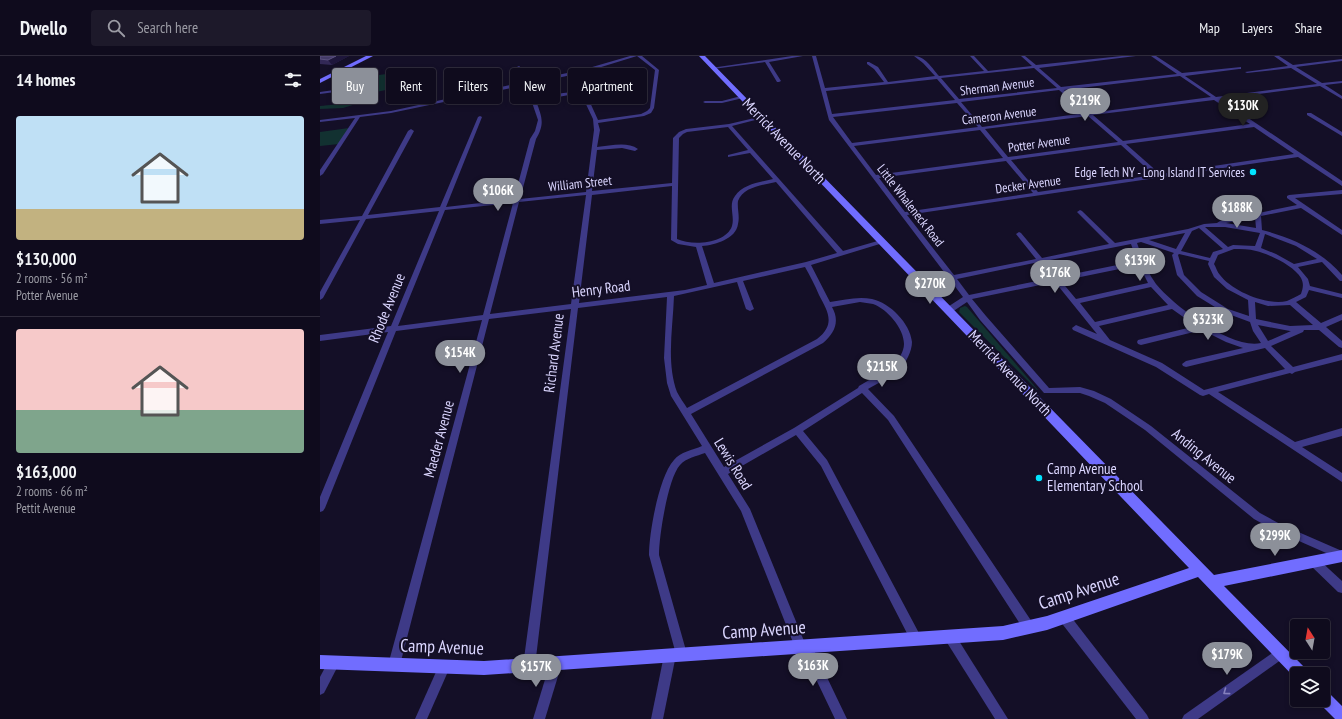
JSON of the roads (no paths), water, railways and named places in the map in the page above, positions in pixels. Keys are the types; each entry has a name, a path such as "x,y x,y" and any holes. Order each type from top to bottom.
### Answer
{"main road":[{"path":"320,81 370,56"},
{"name":"Merrick Avenue North","path":"702,56 1294,667"},
{"path":"1212,582 1342,556"},
{"name":"Camp Avenue","path":"320,662 484,668 1003,633 1064,617 1201,570"},
{"path":"1330,704 1342,716"}],"street":[{"path":"560,76 635,56"},
{"path":"595,122 642,115 649,112 652,108 657,70 639,56"},
{"path":"713,68 801,56"},
{"name":"Little Whaleneck Road","path":"814,56 830,116 850,145 967,298 1047,391"},
{"path":"916,56 922,59 1037,194"},
{"path":"972,56 987,72"},
{"path":"1023,56 1159,176"},
{"path":"1075,56 1082,62"},
{"path":"823,90 1134,56"},
{"path":"1153,56 1342,184"},
{"path":"1276,56 1342,98"},
{"path":"1247,72 1342,60"},
{"path":"766,61 779,81"},
{"path":"869,63 876,68 887,83"},
{"name":"Sherman Avenue","path":"830,116 1239,68"},
{"name":"Cameron Avenue","path":"850,145 1342,82"},
{"path":"320,121 391,112 510,87"},
{"path":"320,93 332,91"},
{"path":"705,102 722,102 741,97"},
{"name":"Maeder Avenue","path":"394,664 516,201 533,139 541,125 535,104"},
{"name":"Richard Avenue","path":"529,666 597,130 588,104"},
{"path":"1309,114 1320,119 1342,134"},
{"path":"320,174 358,117"},
{"path":"761,117 729,125 686,131 678,135 676,138 674,240 684,244 699,246 722,238 733,230 735,225 734,201 739,193 747,188 776,180"},
{"name":"Rhode Avenue","path":"320,508 480,118"},
{"path":"729,125 842,254"},
{"name":"Potter Avenue","path":"874,177 1255,125"},
{"path":"320,298 411,131"},
{"path":"594,150 627,147 634,147 635,149"},
{"path":"730,156 751,151"},
{"name":"Decker Avenue","path":"902,214 1300,155"},
{"name":"William Street","path":"320,222 675,184"},
{"path":"1341,232 1289,197 1342,192"},
{"path":"951,278 1302,206"},
{"path":"1080,212 1113,245"},
{"path":"1257,249 1261,231 1258,215"},
{"path":"1212,225 1261,231 1297,244 1323,260 1342,279"},
{"path":"1201,227 1226,248"},
{"path":"1190,230 1177,245 1175,251 1175,260 1179,271 1197,292 1219,307 1253,322 1279,327 1302,329 1321,327 1335,322 1342,317"},
{"path":"1019,234 1107,341"},
{"path":"1136,240 1153,243 1175,251 1211,260"},
{"path":"1136,240 1140,262 1152,284 1173,306 1203,327 1240,345 1256,347"},
{"name":"Henry Road","path":"320,338 671,293 711,286 807,264 881,242"},
{"path":"699,246 711,286"},
{"path":"1240,247 1257,249 1279,257 1292,266 1304,278 1306,291 1300,298 1290,302 1272,303 1251,298 1233,290 1220,280 1212,270 1211,260 1217,251 1226,248 1240,247"},
{"path":"1292,266 1323,260"},
{"path":"949,310 967,298 1140,262"},
{"path":"685,413 825,337 831,330 834,321 832,312 807,264"},
{"path":"739,280 750,309"},
{"path":"1075,302 1152,284"},
{"path":"1306,287 1342,296"},
{"name":"Lewis Road","path":"671,293 669,378 674,394 745,509 803,646 841,719"},
{"path":"1251,298 1253,322 1266,345 1292,371"},
{"path":"723,472 796,430 896,368 906,351 908,343 906,335 896,319 885,307 871,301 861,300 828,305"},
{"path":"1290,302 1342,344"},
{"path":"1094,325 1173,306"},
{"path":"1141,342 1203,327"},
{"path":"1076,328 1159,365 1203,393 1342,357"},
{"path":"1186,364 1266,345 1302,329"},
{"path":"862,388 891,418 1028,626"},
{"name":"Anding Avenue","path":"1047,391 1080,390 1091,393 1108,401 1148,428 1257,516 1277,527 1342,556"},
{"path":"1210,391 1342,478"},
{"path":"796,430 824,463 916,639"},
{"path":"1294,446 1342,432"},
{"path":"657,719 675,655 654,555 654,545 668,478 674,466 684,458 707,448"},
{"path":"1313,562 1342,588"},
{"path":"1064,617 1143,719"},
{"path":"950,637 1002,719"},
{"path":"1188,719 1281,653"},
{"path":"320,689 334,662"},
{"path":"539,719 556,663"},
{"path":"421,719 444,667"}],"place":[{"name":"Edge Tech NY - Long Island IT Services","path":"1253,172"},
{"name":"Camp Avenue Elementary School","path":"1039,478"}]}
